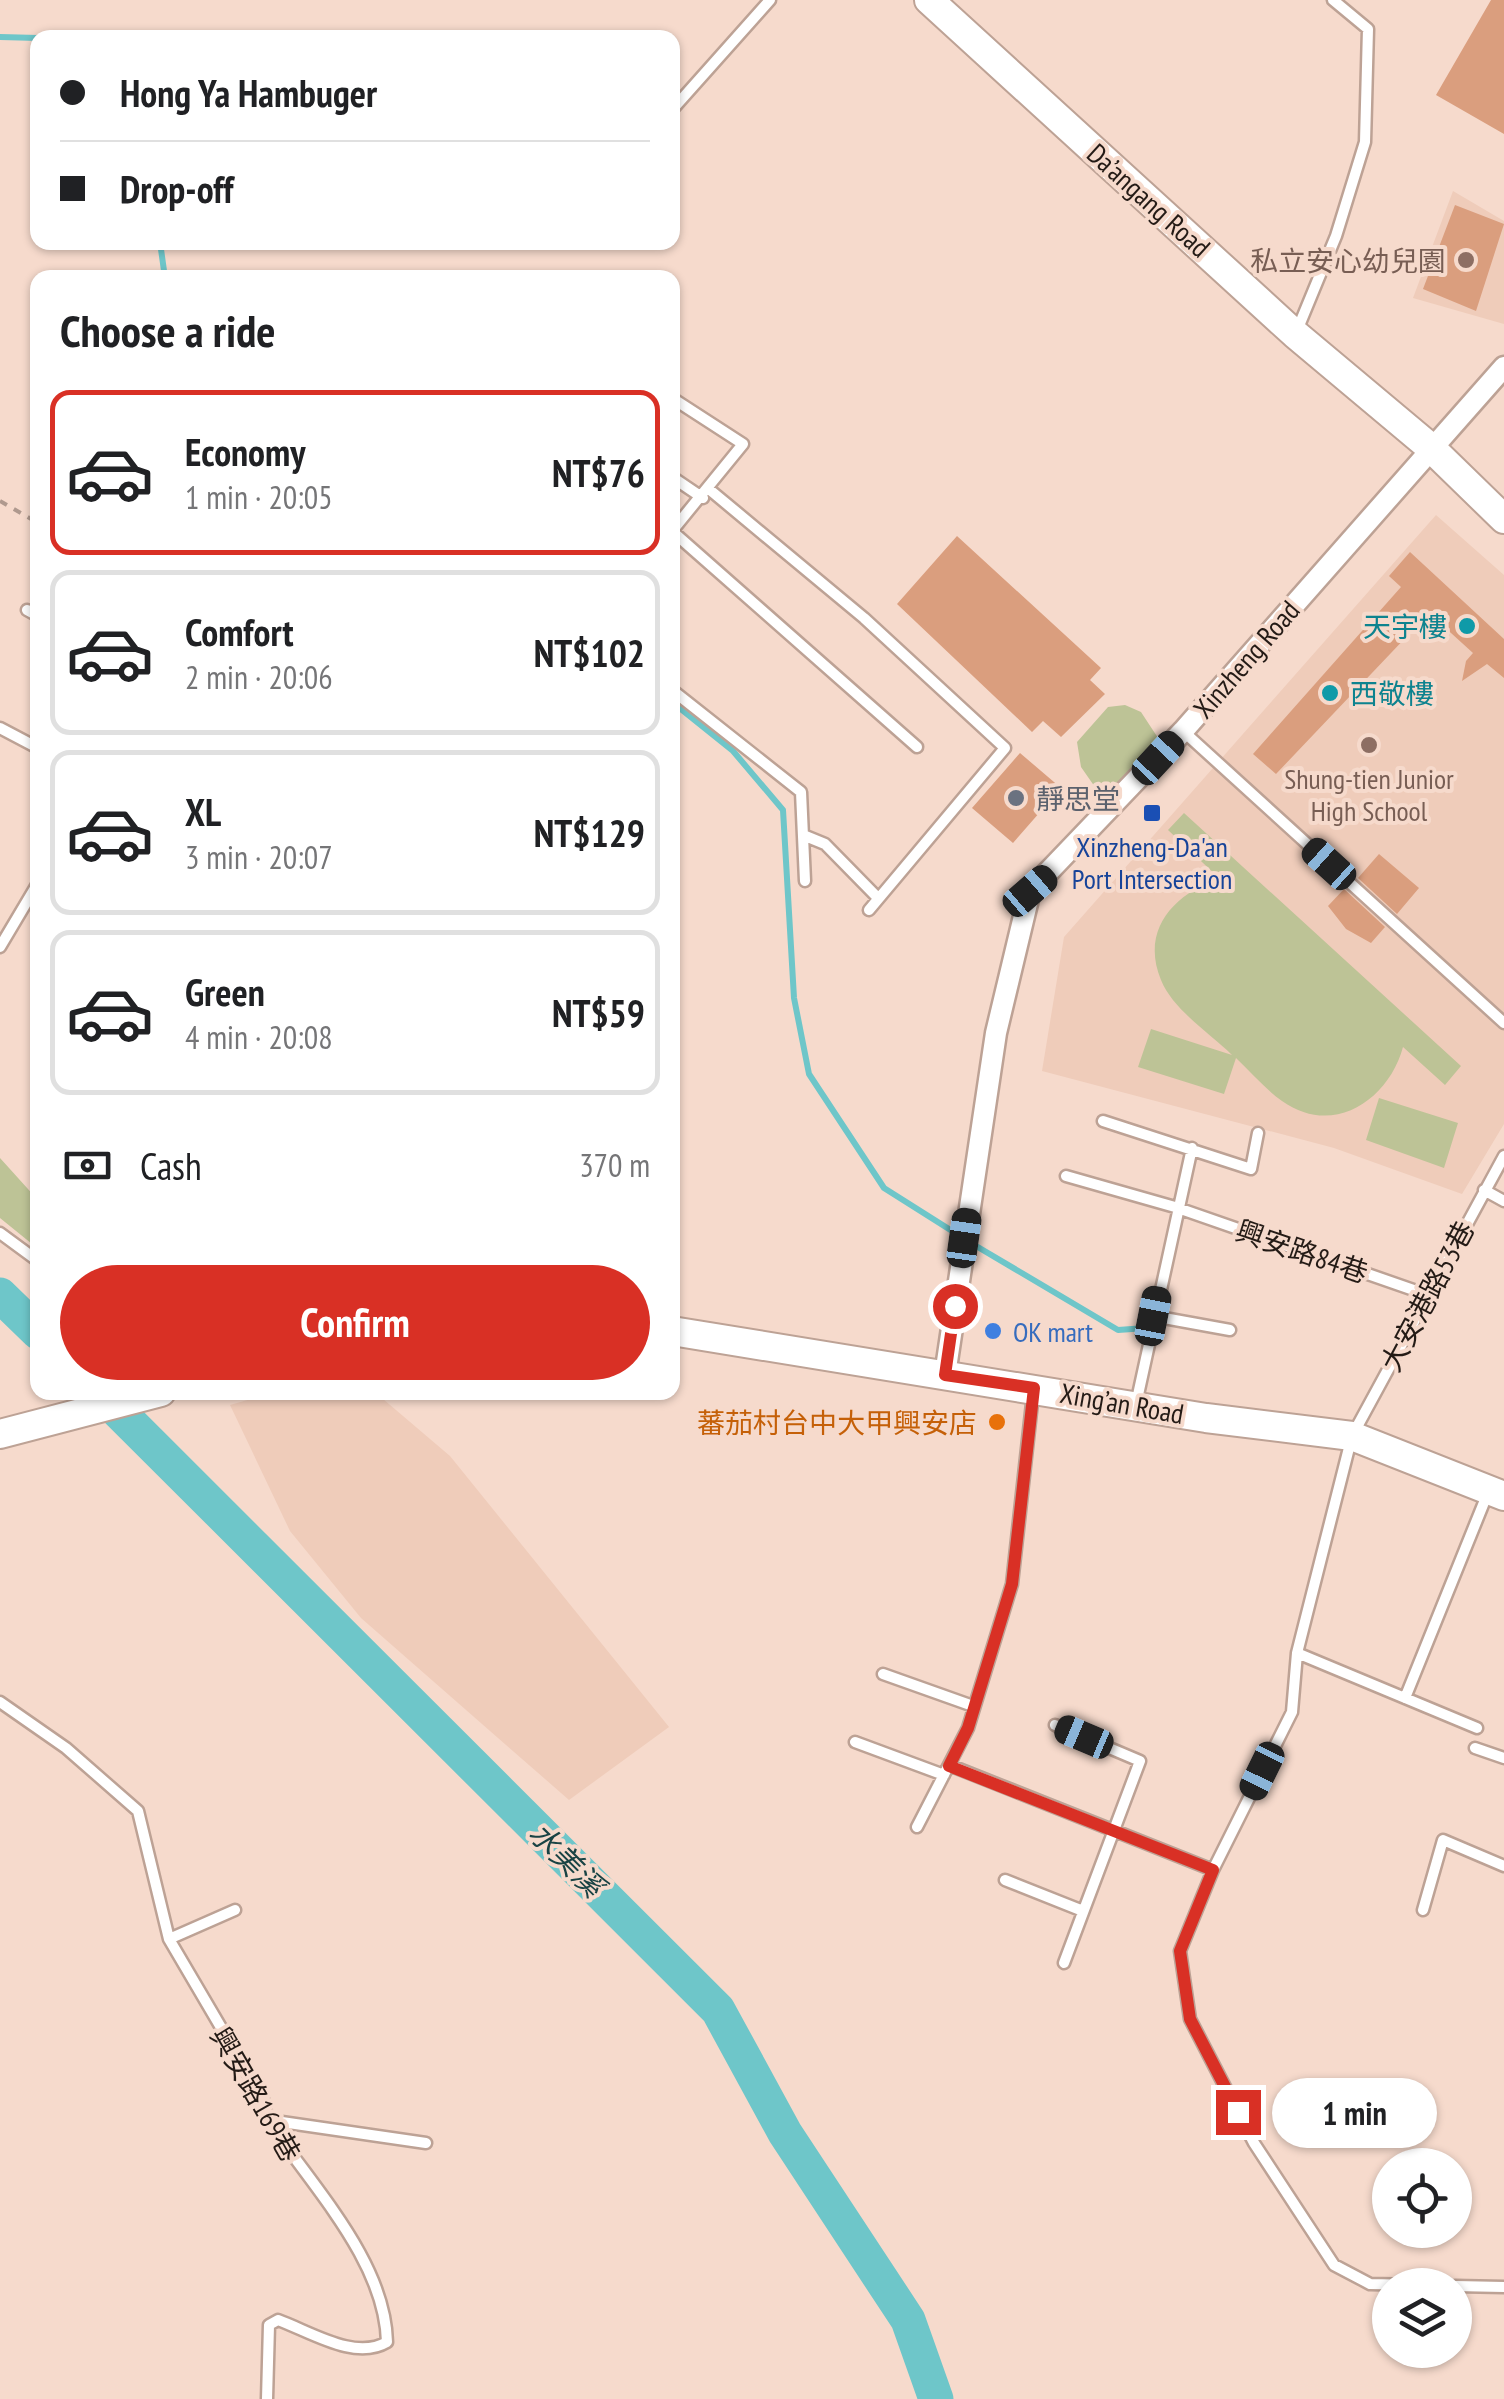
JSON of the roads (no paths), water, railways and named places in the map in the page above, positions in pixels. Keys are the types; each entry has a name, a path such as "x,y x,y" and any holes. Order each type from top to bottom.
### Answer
{"street":[{"name":"Da’angang Road","path":"930,0 1295,334 1432,448 1504,519"},
{"name":"Xinzheng Road","path":"945,1375 994,1050 1015,938 1030,891 1184,731 1504,367"},
{"name":"Xing’an Road","path":"680,1332 1352,1436 1497,1493"},
{"path":"0,1434 132,1400"}],"lane":[{"path":"680,101 770,0"},
{"path":"1295,334 1336,236 1365,142 1368,29 1333,0"},
{"path":"680,403 743,444 680,522"},
{"path":"680,481 706,494 864,618 1005,748 868,910"},
{"path":"680,538 917,747"},
{"path":"26,610 30,612"},
{"path":"680,696 800,792 805,881"},
{"path":"0,728 30,744"},
{"path":"1184,731 1504,1023"},
{"path":"802,835 825,844 878,898"},
{"path":"0,946 30,896"},
{"path":"1103,1121 1252,1168 1258,1134"},
{"path":"1135,1405 1175,1207 1192,1148"},
{"name":"大安港路53巷","path":"1372,2284 1334,2265 1254,2143 1190,2019 1180,1951 1213,1870 1292,1712 1296,1653 1352,1436 1504,1156"},
{"name":"興安路84巷","path":"1066,1176 1175,1207 1428,1295"},
{"path":"1484,1190 1504,1200"},
{"path":"0,1233 30,1256"},
{"path":"1153,1316 1230,1330"},
{"path":"917,1827 973,1706 1012,1584 1034,1388"},
{"path":"1405,1698 1497,1493"},
{"path":"1296,1653 1477,1728"},
{"path":"883,1674 973,1706"},
{"name":"興安路169巷","path":"0,1702 66,1748 138,1811 169,1938 264,2099 268,2120 356,2246 387,2318 388,2342 373,2350 355,2349 278,2320 269,2326 267,2399"},
{"path":"1055,1725 1140,1761 1064,1962"},
{"path":"855,1742 946,1770 1213,1870"},
{"path":"1476,1748 1504,1758"},
{"path":"1423,1910 1443,1840 1504,1866"},
{"path":"1005,1880 1084,1911"},
{"path":"169,1938 235,1910"},
{"path":"268,2120 426,2143"},
{"path":"1472,2287 1504,2288"}],"waterway":[{"path":"0,37 30,38"},
{"path":"161,250 164,270"},
{"path":"680,708 733,751 783,810 794,998 809,1074 884,1188 960,1236"},
{"path":"971,1243 1118,1330 1146,1328"},
{"name":"水美溪","path":"0,1295 30,1324"},
{"name":"水美溪","path":"107,1400 718,2010 785,2133 908,2320 936,2399"}],"place":[{"name":"私立安心幼兒園","path":"1466,260"},
{"name":"天宇樓","path":"1467,626"},
{"name":"西敬樓","path":"1330,693"},
{"name":"Shung-tien Junior High School","path":"1369,745"},
{"name":"靜思堂","path":"1016,798"},
{"name":"Xinzheng-Da'an Port Intersection","path":"1152,813"},
{"name":"OK mart","path":"993,1331"},
{"name":"蕃茄村台中大甲興安店","path":"997,1422"}]}
